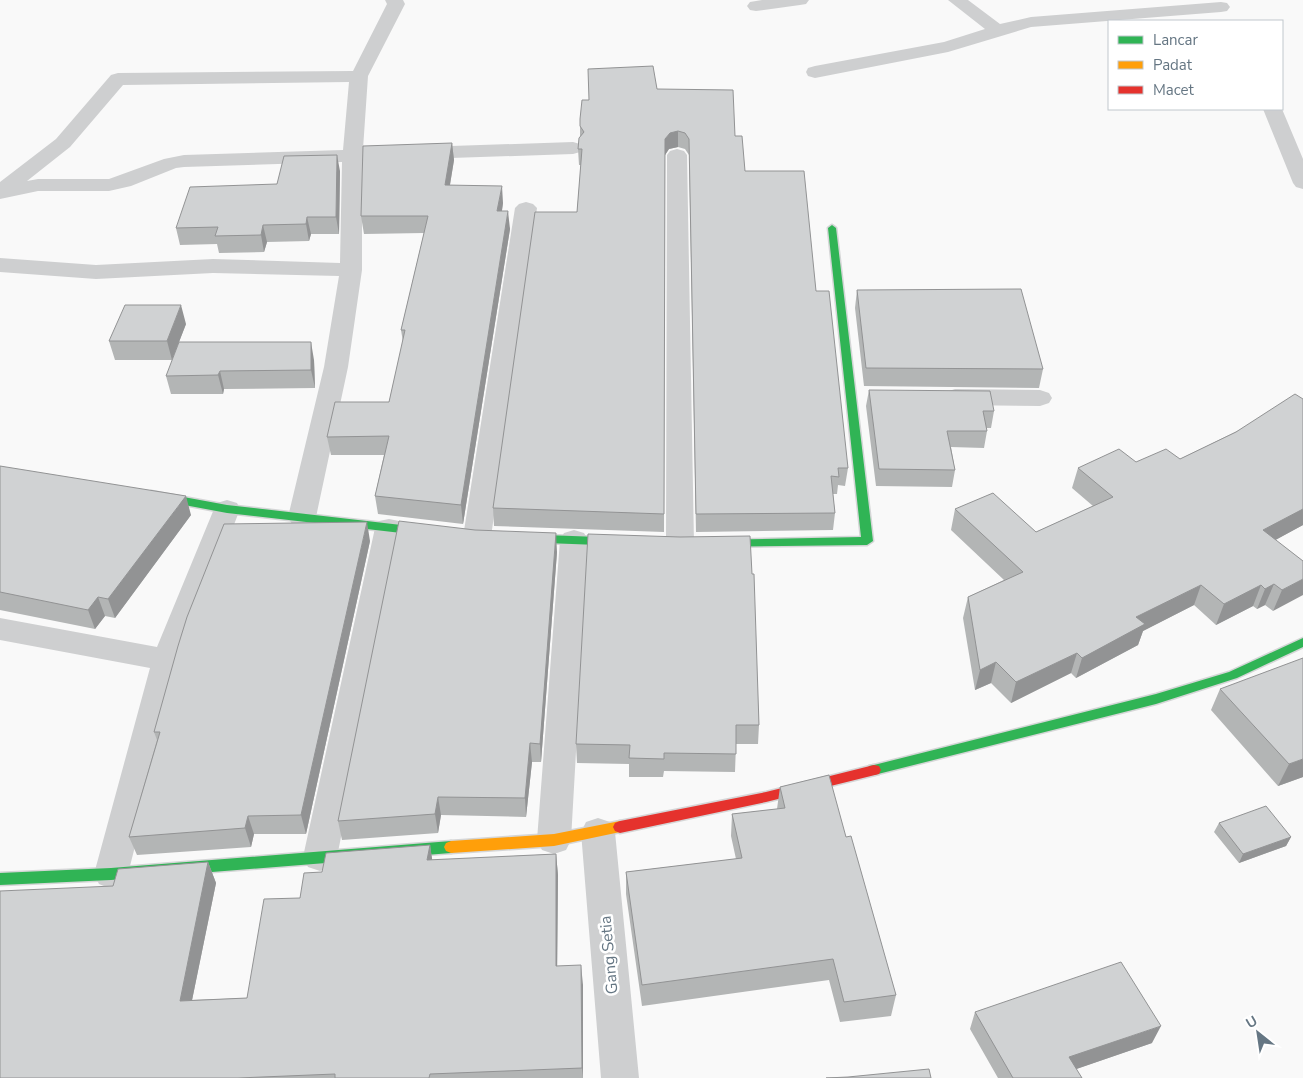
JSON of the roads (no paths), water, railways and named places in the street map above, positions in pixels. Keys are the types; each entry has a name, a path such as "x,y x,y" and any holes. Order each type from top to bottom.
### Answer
{"street":[{"path":"302,517 336,367 351,270 352,156 359,76 396,4 394,0"},
{"path":"756,6 800,0"},
{"path":"957,0 997,30"},
{"path":"815,72 948,46 1012,26 1051,20 1223,9"},
{"path":"0,193 63,143 118,79 359,76"},
{"path":"1272,110 1303,182"},
{"path":"0,193 38,185 110,184 124,182 171,163 184,161 573,148"},
{"path":"677,155 684,544 867,541 861,396 850,296 832,228"},
{"path":"477,537 526,208"},
{"path":"0,265 96,272 214,266 351,270"},
{"path":"931,397 1040,398"},
{"path":"142,493 227,508 448,534"},
{"path":"110,874 167,660 227,508"},
{"path":"320,857 389,528"},
{"path":"506,538 641,542"},
{"path":"554,840 574,540"},
{"path":"0,630 167,660"},
{"path":"0,879 110,874 554,840 598,832 766,797 1156,699 1233,675 1303,642"},
{"name":"Gang Setia","path":"598,832 620,1078"}]}
